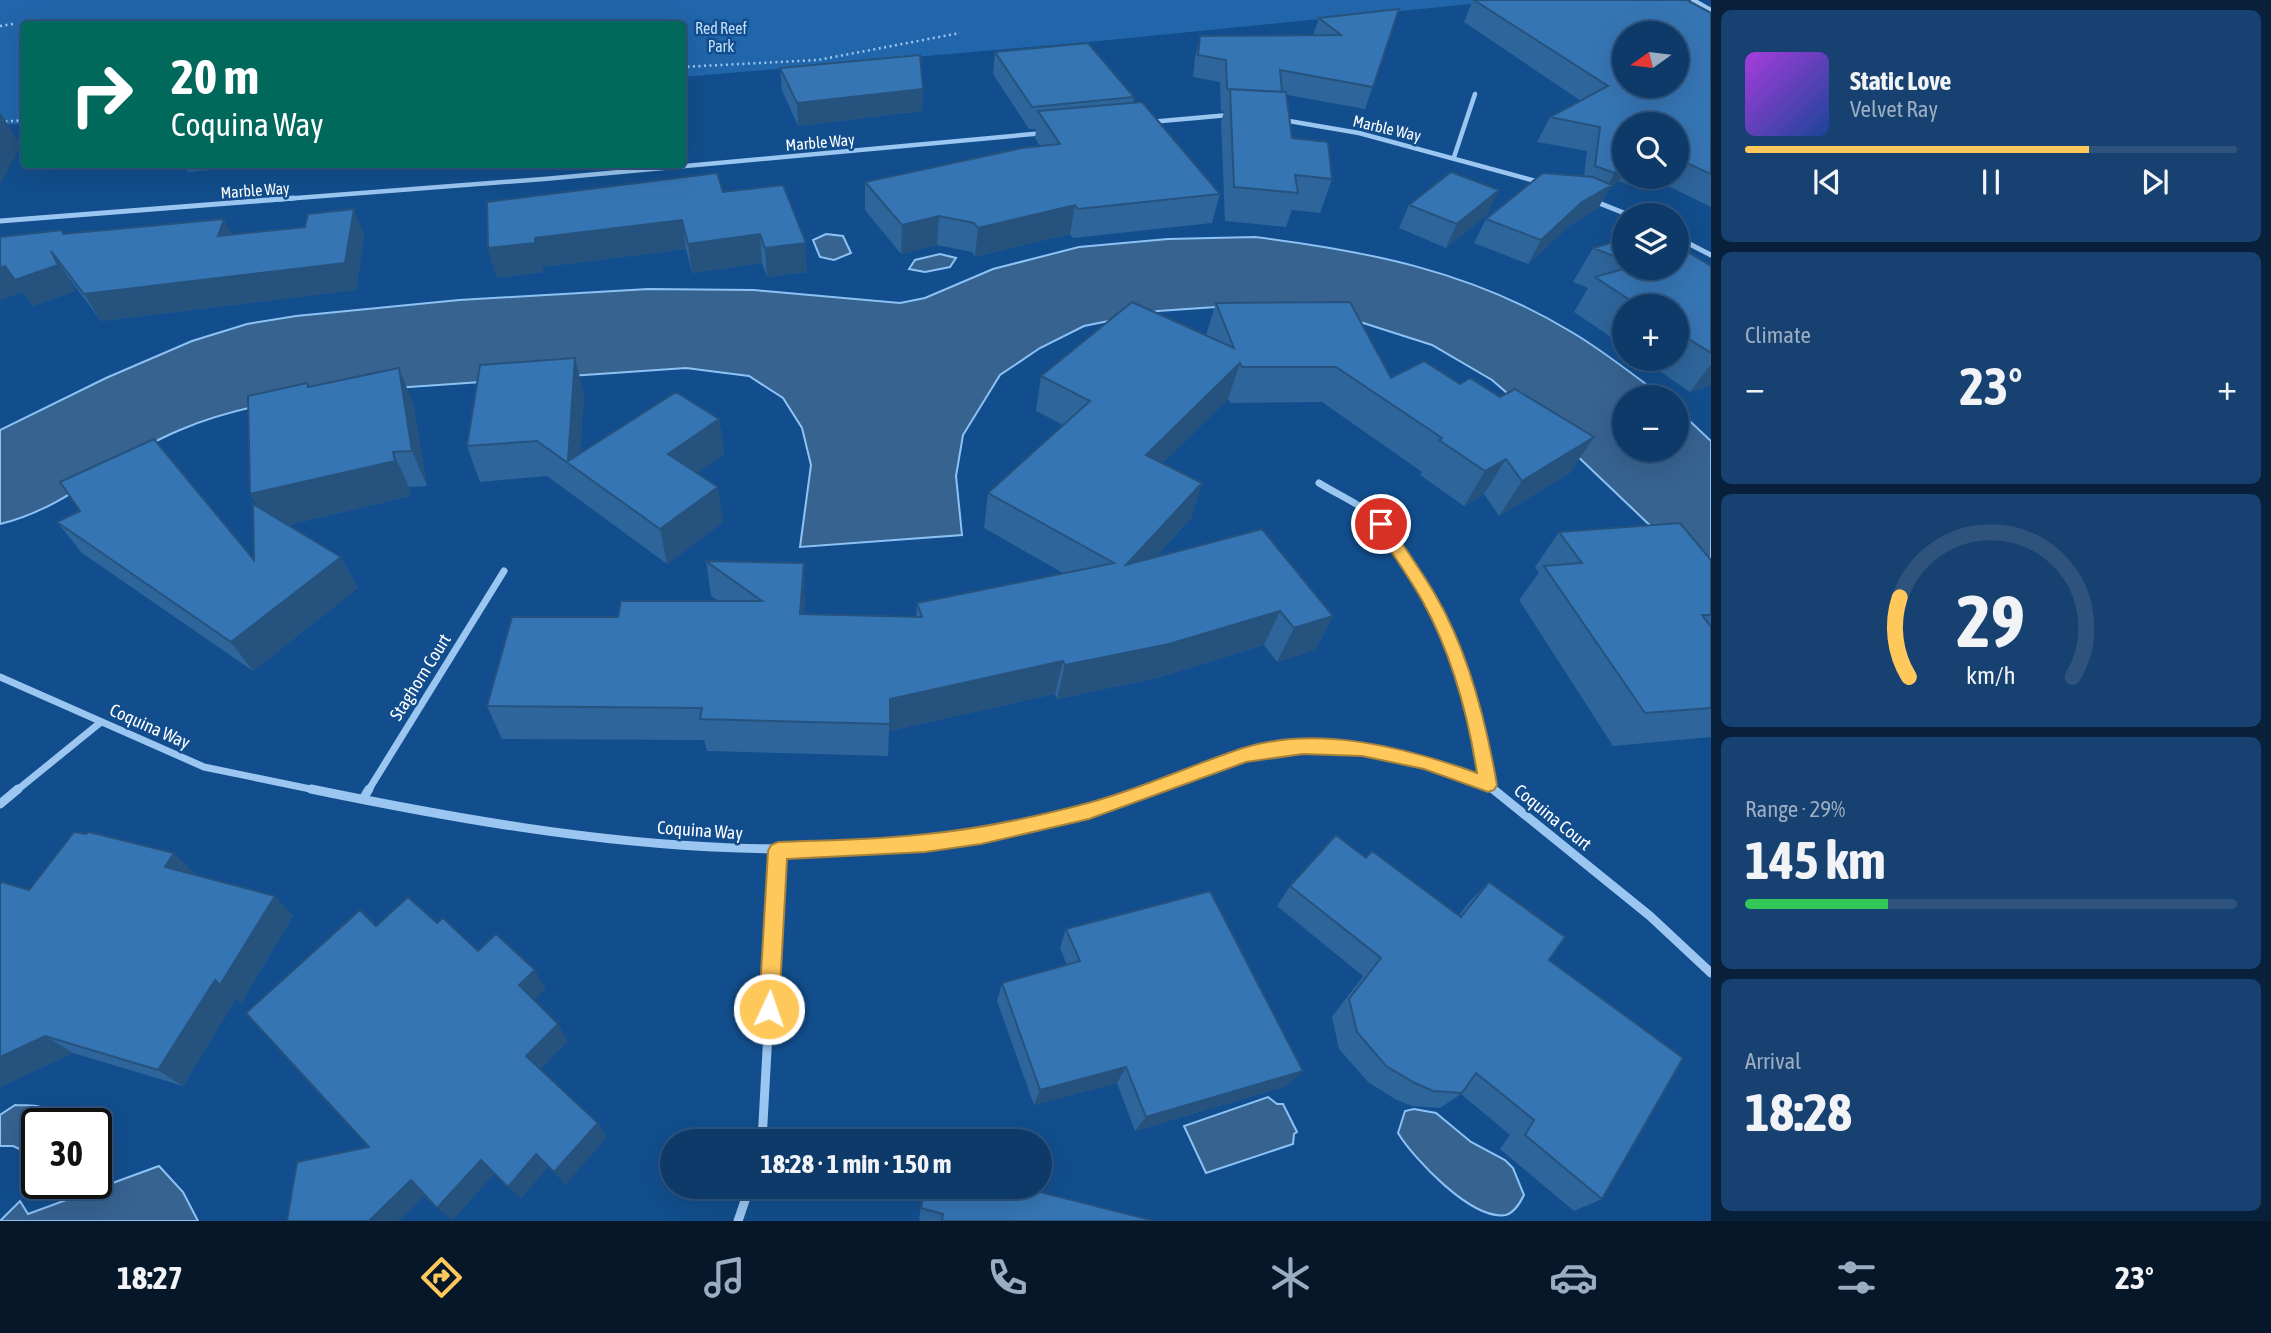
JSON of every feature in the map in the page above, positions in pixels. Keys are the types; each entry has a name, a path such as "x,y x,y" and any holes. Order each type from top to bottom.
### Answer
{"street":[{"path":"1693,0 1711,10"},
{"path":"1454,157 1475,94"},
{"path":"1147,122 1235,115"},
{"name":"Marble Way","path":"1279,119 1359,133 1454,157 1550,186"},
{"name":"Marble Way","path":"686,166 1051,132"},
{"name":"Marble Way","path":"0,221 663,168"},
{"path":"1587,198 1612,208"},
{"path":"1689,244 1711,255"},
{"name":"Coquina Court","path":"1319,483 1381,524 1430,600 1450,641 1466,687 1479,734 1488,785 1650,916 1711,973"},
{"name":"Staghorn Court","path":"363,799 504,571"},
{"name":"Coquina Way","path":"0,677 204,767 417,811 587,838 778,851 925,843 981,835 1089,811 1246,755 1303,747 1362,749 1424,761 1488,785"},
{"path":"0,804 101,722"},
{"path":"763,1129 778,851"},
{"path":"738,1221 746,1199"}],"path":[{"path":"0,26 13,24"},
{"path":"686,67 818,60 960,33"},
{"path":"0,122 21,120"}],"green space":[{"name":"Red Reef Park","path":"0,0 1511,0 1099,41 686,77 686,21 21,21 21,124 0,125"}],"shaded area":[{"path":"826,234 843,236 851,253 834,260 820,257 813,240"},
{"path":"1255,237 1377,257 1455,278 1494,293 1581,337 1612,359 1612,371 1628,371 1648,385 1612,385 1612,462 1689,462 1689,420 1711,441 1711,598 1658,533 1551,431 1492,380 1432,345 1357,321 1216,307 1158,311 1084,326 1040,348 1000,375 963,435 956,476 962,535 800,547 811,465 802,428 783,398 749,376 686,368 337,392 257,406 180,430 134,453 48,506 0,524 0,430 106,378 192,341 247,324 296,316 459,300 648,289 754,290 900,303 925,298 993,269 1079,247 1168,239"},
{"path":"940,254 956,258 950,267 925,272 909,269 915,260"},
{"path":"1268,1097 1277,1104 1283,1104 1297,1132 1294,1134 1293,1144 1206,1173 1184,1126"},
{"path":"15,1105 42,1108 21,1108 21,1150 13,1146 0,1146 0,1115"},
{"path":"1414,1109 1436,1113 1471,1142 1505,1160 1513,1168 1524,1195 1515,1209 1506,1215 1492,1214 1477,1208 1430,1172 1398,1133 1405,1111"},
{"path":"159,1166 183,1192 198,1221 0,1221 20,1201 28,1214 69,1199 112,1199 112,1183"}],"building":[{"path":"1474,0 1687,0 1711,13 1711,174 1689,164 1689,112 1612,112 1612,172 1595,166 1600,127 1550,117 1608,86"},
{"path":"1399,9 1373,87 1280,70 1282,92 1227,89 1226,60 1198,55 1200,36 1341,35 1319,18"},
{"path":"1088,43 1134,97 1032,107 995,52"},
{"path":"920,55 923,89 797,103 780,68"},
{"path":"1230,89 1286,92 1292,138 1328,142 1332,179 1295,175 1298,193 1234,187"},
{"path":"1142,102 1220,194 1078,209 1075,205 978,228 974,223 939,216 902,225 865,182 1022,148 1060,144 1038,111"},
{"path":"1451,172 1499,190 1457,224 1409,205"},
{"path":"717,173 723,192 783,185 806,243 765,248 760,234 688,244 682,220 535,238 535,243 488,248 487,202"},
{"path":"1543,173 1593,177 1612,185 1582,202 1541,240 1486,219"},
{"path":"354,209 345,263 84,294 51,251 58,265 15,280 5,266 0,268 0,237 224,219 218,236 305,227 308,214"},
{"path":"1612,242 1612,255 1593,248"},
{"path":"1689,253 1711,266 1711,353 1689,339 1689,294 1621,294 1595,277 1612,272 1612,280 1689,280"},
{"path":"1132,302 1234,348 1216,303 1350,302 1391,378 1424,361 1460,384 1470,378 1500,397 1515,389 1594,437 1522,481 1506,459 1485,471 1439,440 1442,438 1336,367 1242,367 1240,363 1146,455 1202,483 1126,565 1262,529 1333,616 1294,628 1280,611 1169,644 1065,665 1063,661 890,699 890,724 700,719 702,708 487,706 512,617 618,617 621,601 762,601 706,561 804,563 800,614 922,617 917,603 1114,563 988,493 1090,401 1041,376"},
{"path":"575,358 568,461 676,392 719,419 668,454 718,487 660,529 537,441 467,446 480,365"},
{"path":"399,368 412,451 393,452 395,461 250,494 248,396"},
{"path":"154,439 254,560 253,504 341,557 231,642 57,522 80,511 60,482"},
{"path":"1680,523 1711,560 1711,615 1702,615 1711,627 1711,708 1645,713 1544,566 1582,563 1559,532"},
{"path":"74,832 89,832 174,853 165,867 275,896 220,985 215,980 158,1070 45,1036 0,1057 0,885 2,882 29,890"},
{"path":"1336,835 1366,858 1372,851 1461,917 1489,882 1565,937 1549,960 1683,1058 1602,1199 1525,1135 1534,1120 1476,1073 1462,1093 1433,1091 1386,1066 1357,1032 1349,999 1381,958 1290,886"},
{"path":"1210,891 1303,1071 1146,1117 1126,1067 1040,1090 1002,983 1080,961 1066,929"},
{"path":"408,897 437,923 443,918 478,951 496,934 535,970 519,985 558,1024 526,1056 598,1123 554,1172 536,1154 508,1187 481,1160 437,1208 411,1180 369,1221 287,1221 297,1162 369,1147 246,1013 360,910 376,926"},
{"path":"1052,1195 1155,1221 942,1221 943,1214 921,1208 923,1199 1052,1199"}],"route":[{"path":"769,1009 778,851 925,843 981,835 1089,811 1246,755 1303,747 1362,749 1424,761 1488,785 1479,734 1450,641 1407,560 1381,524"}]}
